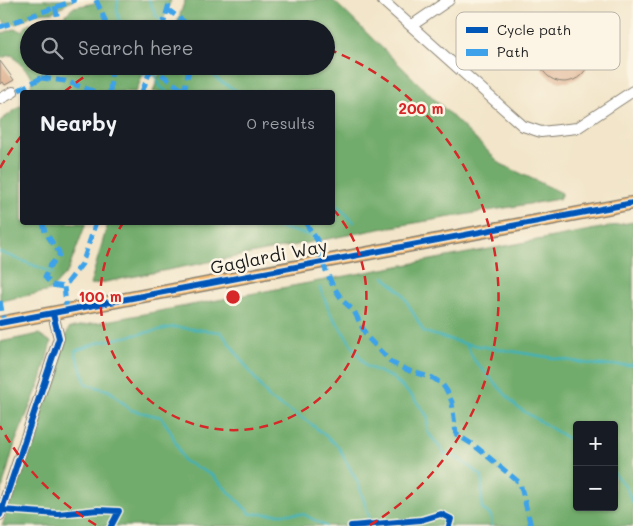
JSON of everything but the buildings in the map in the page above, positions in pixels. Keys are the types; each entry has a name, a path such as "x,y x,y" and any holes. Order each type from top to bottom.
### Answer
{"main road":[{"name":"Gaglardi Way","path":"0,324 633,202"}],"lane":[{"path":"382,0 456,66"},
{"path":"411,26 449,0"},
{"path":"460,70 523,126 541,132 577,128 633,91"},
{"path":"0,100 13,92"},
{"path":"0,515 59,338 53,314"}],"green space":[{"path":"12,0 73,0 53,12 36,13 20,20 16,24 6,24 0,18 0,5"},
{"path":"99,0 171,0 163,20 45,20 47,18 64,16 74,7 95,3"},
{"path":"185,0 333,0 501,164 562,193 559,199 379,229 90,285 107,225 335,225 335,90 154,90 159,75 335,75 335,20 178,20"},
{"path":"14,29 20,30 20,64 12,55 0,58 0,34"},
{"path":"30,75 143,75 137,90 30,90 33,78"},
{"path":"20,106 20,225 85,225 68,271 50,291 0,301 0,121"},
{"path":"633,222 633,526 2,526 69,328"},
{"path":"39,334 51,342 41,380 15,443 0,496 0,342"}],"waterway":[{"path":"118,0 117,11 120,20"},
{"path":"149,0 160,20"},
{"path":"155,75 160,86 165,90"},
{"path":"214,75 218,80 236,90"},
{"path":"335,204 354,222"},
{"path":"268,225 317,237"},
{"path":"0,252 53,273"},
{"path":"384,277 402,293 424,332 466,344 474,360 517,407 573,442"},
{"path":"320,288 331,314 366,366 393,378 413,397 428,417 427,431 446,455 458,458 482,476 482,508 491,516 492,526"},
{"path":"326,526 303,514 251,514 212,475 184,461 170,430 161,417 131,410 110,391 86,384 75,351 100,342 174,327 221,332 270,399 310,423 338,446 359,485 372,526"},
{"path":"467,344 597,365 633,365"},
{"path":"618,478 625,486 633,503"}],"marked path":[{"path":"0,27 76,0"},
{"path":"96,0 105,20"},
{"path":"164,20 170,0"},
{"path":"55,6 58,20"},
{"path":"167,9 182,20"},
{"path":"19,90 44,75"},
{"path":"110,90 111,75"},
{"path":"143,90 149,75"},
{"path":"163,75 183,90"},
{"path":"184,90 188,75"},
{"path":"41,78 65,81 90,90"},
{"path":"44,225 45,232 59,252 59,256 49,267 45,277 52,285 64,287"},
{"path":"67,312 64,287 82,264 95,225"},
{"path":"307,225 319,243 322,262 333,286 343,301 354,311 367,337 392,363 412,372 433,378 442,384 452,402 456,434 475,446 520,483 531,526"},
{"path":"0,301 4,323"}],"cycle path":[{"path":"0,323 633,203"},
{"path":"0,515 59,338 53,314"},
{"path":"2,510 58,514 98,510 119,511 111,526"},
{"path":"351,526 421,520 441,514 451,519 449,526"}]}
